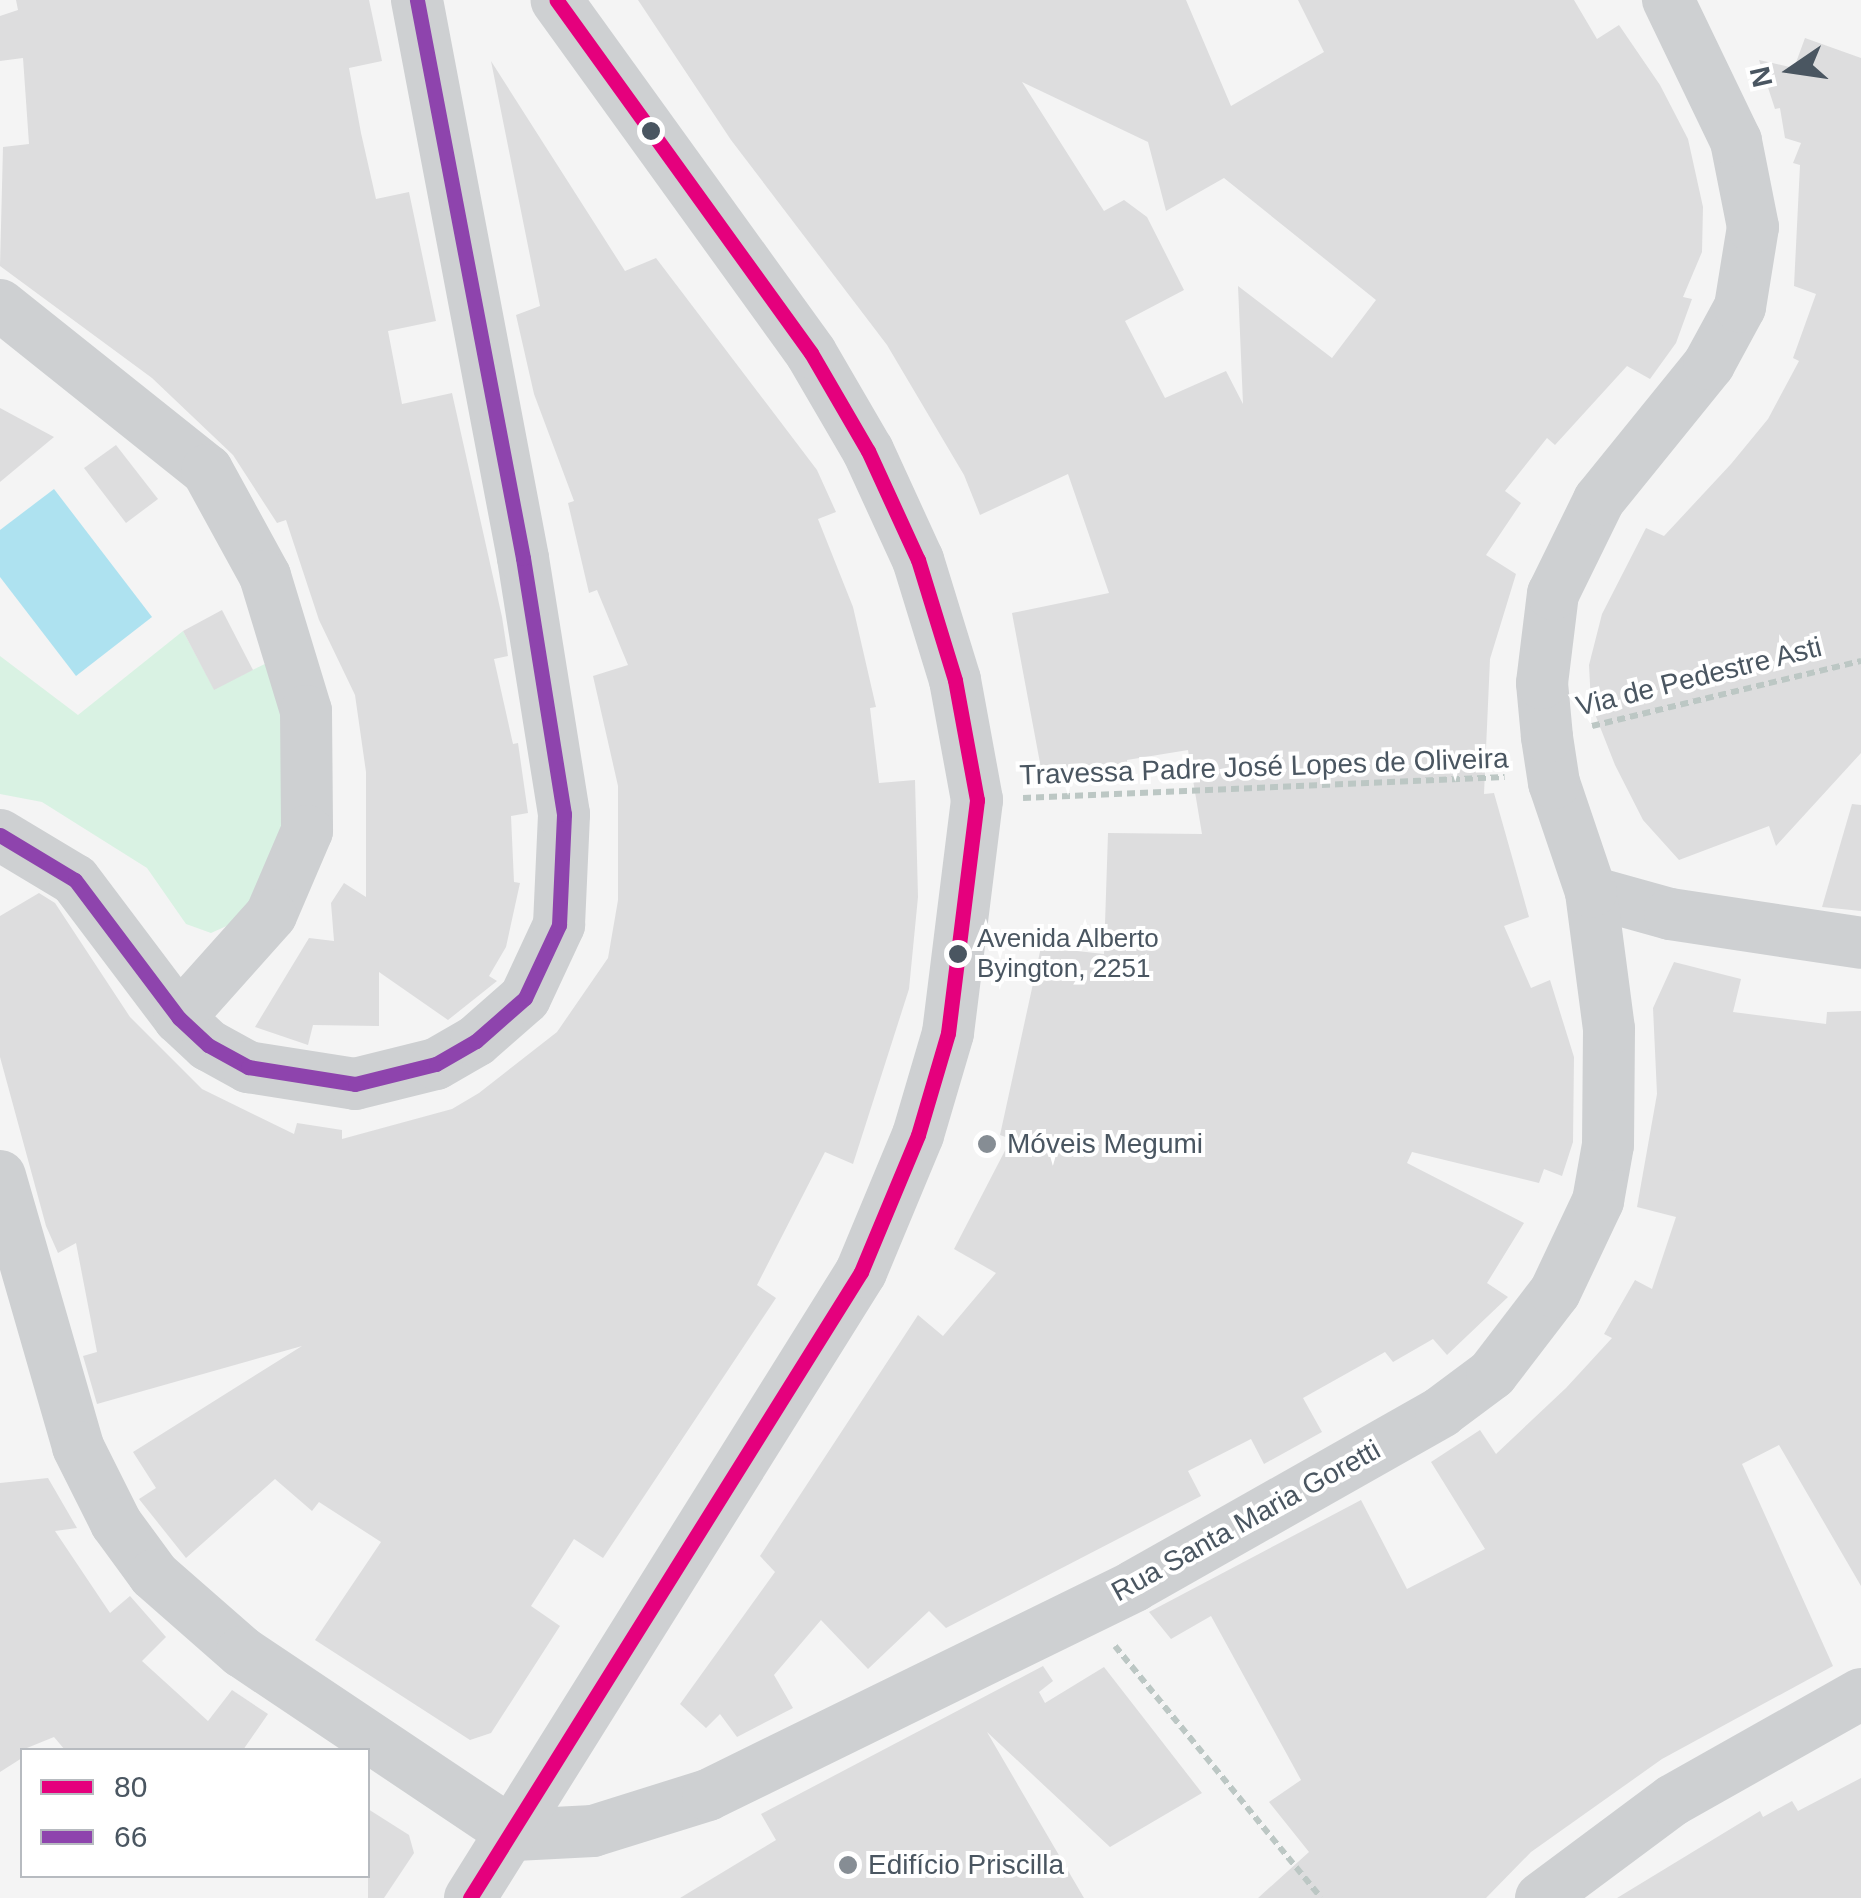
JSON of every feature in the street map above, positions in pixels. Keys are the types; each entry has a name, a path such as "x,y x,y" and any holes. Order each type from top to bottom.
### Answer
{"street":[{"path":"0,835 75,880 179,1018 208,1045 248,1067 355,1084 436,1064 476,1041 526,998 560,925 564,814 523,558 417,0"},
{"path":"470,1898 516,1835 861,1272 918,1135 948,1033 976,800 955,680 918,560 868,451 812,354 556,0"},
{"name":"Rua Santa Maria Goretti","path":"516,1835 593,1831 708,1795 1085,1610 1440,1412 1492,1374 1555,1292 1598,1202 1608,1144 1609,1029 1591,892 1550,760 1542,682 1553,594 1599,500 1709,364 1740,307 1752,228 1736,141 1668,0"},
{"path":"0,306 207,470 266,576 306,710 307,831 272,915 179,1018"},
{"path":"1591,892 1670,914 1861,944"},
{"path":"0,1176 78,1448 116,1523 154,1575 242,1652 516,1835"},
{"path":"1541,1898 1673,1800 1861,1694"}],"path":[{"name":"Via de Pedestre Asti","path":"1550,760 1861,662"},
{"name":"Travessa Padre José Lopes de Oliveira","path":"976,800 1494,776 1550,760"},
{"path":"1085,1610 1321,1898"}],"green space":[{"path":"183,631 214,689 271,661 292,753 290,815 251,915 211,933 186,924 147,868 42,802 0,794 0,656 78,715"}],"water":[{"path":"54,489 152,617 76,676 0,577 0,530"}],"building":[{"path":"16,0 369,0 382,61 349,68 361,133 376,199 409,192 436,321 388,331 402,404 452,393 502,617 508,656 494,659 513,744 518,743 528,813 511,816 514,882 520,883 506,947 489,976 497,981 448,1020 379,972 379,1026 313,1025 308,1045 255,1027 309,938 334,941 331,903 344,883 366,897 366,772 355,695 319,620 286,520 277,523 233,455 152,378 0,266 3,147 29,144 23,58 0,61 0,16 18,10"},
{"path":"638,0 1186,0 1231,106 1324,52 1298,0 1574,0 1597,39 1619,25 1660,85 1688,139 1703,207 1702,252 1683,297 1692,299 1676,343 1650,379 1627,366 1555,445 1547,438 1505,491 1521,503 1486,555 1516,574 1490,659 1484,794 1494,793 1529,917 1504,926 1531,988 1550,980 1574,1057 1573,1142 1562,1176 1544,1169 1539,1183 1412,1152 1407,1163 1524,1223 1487,1283 1508,1297 1447,1355 1433,1339 1393,1362 1385,1352 1303,1398 1322,1432 1264,1464 1251,1439 1188,1471 1201,1496 946,1628 929,1611 868,1669 821,1620 774,1675 793,1708 737,1737 720,1714 706,1728 680,1704 775,1572 760,1556 918,1315 943,1336 996,1273 954,1249 1011,1139 1000,1135 1041,947 1104,954 1108,833 1202,834 1188,750 1127,760 1127,774 1043,779 1012,613 1109,593 1068,474 980,515 964,475 887,345 731,140","holes":["1022,82 1148,142 1166,211 1224,178 1376,300 1332,358 1238,286 1243,404 1226,371 1165,398 1125,321 1184,290 1147,217 1124,200 1104,211"]},
{"path":"1805,38 1861,58 1861,753 1776,846 1769,826 1679,860 1643,820 1615,765 1591,704 1589,665 1602,614 1646,528 1664,536 1731,464 1768,419 1799,361 1793,358 1816,294 1794,286 1800,165 1793,163 1801,143 1785,138 1780,108 1775,109 1759,60 1794,68"},
{"path":"491,61 625,271 656,258 817,470 836,512 818,519 853,607 876,707 870,708 879,783 915,780 918,897 909,989 853,1164 825,1152 757,1285 776,1298 603,1558 574,1539 531,1606 560,1626 491,1733 470,1740 315,1640 381,1542 319,1502 312,1511 275,1479 186,1558 139,1499 156,1488 133,1452 302,1346 97,1404 83,1356 97,1352 76,1243 58,1253 46,1226 0,1057 0,916 39,893 55,903 130,1017 202,1089 294,1134 297,1123 342,1130 342,1139 452,1109 479,1093 557,1032 608,958 618,900 618,786 593,676 628,665 597,590 589,593 568,503 574,501 534,394 516,315 540,306"},
{"path":"0,408 54,437 0,482"},
{"path":"116,445 158,499 126,523 84,468"},
{"path":"222,610 253,670 214,690 183,631"},
{"path":"1852,804 1861,805 1861,911 1822,907"},
{"path":"1674,962 1741,979 1733,1012 1826,1024 1827,1012 1861,1011 1861,1586 1779,1445 1742,1464 1833,1666 1662,1759 1531,1852 1486,1898 1258,1898 1309,1852 1269,1802 1301,1780 1211,1616 1171,1639 1149,1612 1361,1500 1407,1589 1485,1549 1431,1462 1480,1430 1496,1454 1566,1388 1612,1338 1604,1334 1635,1280 1652,1289 1676,1217 1637,1207 1657,1094 1653,1008"},
{"path":"48,1478 77,1528 55,1531 110,1613 130,1596 166,1637 142,1661 208,1721 232,1690 268,1714 244,1748 63,1748 54,1737 20,1748 20,1759 0,1772 0,1483"},
{"path":"1043,1666 1053,1681 1039,1692 1045,1703 1104,1667 1202,1793 1110,1847 987,1732 1084,1898 680,1898 776,1840 761,1814"},
{"path":"1861,1778 1861,1898 1617,1898 1760,1811 1763,1817 1792,1801 1798,1811"},
{"path":"370,1810 409,1835 414,1853 384,1898 368,1898"}],"transit line":[{"name":"66","path":"0,835 75,880 179,1018 208,1045 248,1067 355,1084 436,1064 476,1041 525,998 559,925 564,814 523,558 417,0"},
{"name":"80","path":"470,1898 861,1272 918,1135 948,1033 977,800 955,680 918,560 868,451 811,353 556,0"}],"place":[{"name":"Avenida Alberto Byington, 2251","path":"958,954"},
{"name":"Móveis Megumi","path":"987,1144"},
{"name":"Edifício Priscilla","path":"848,1865"}]}
